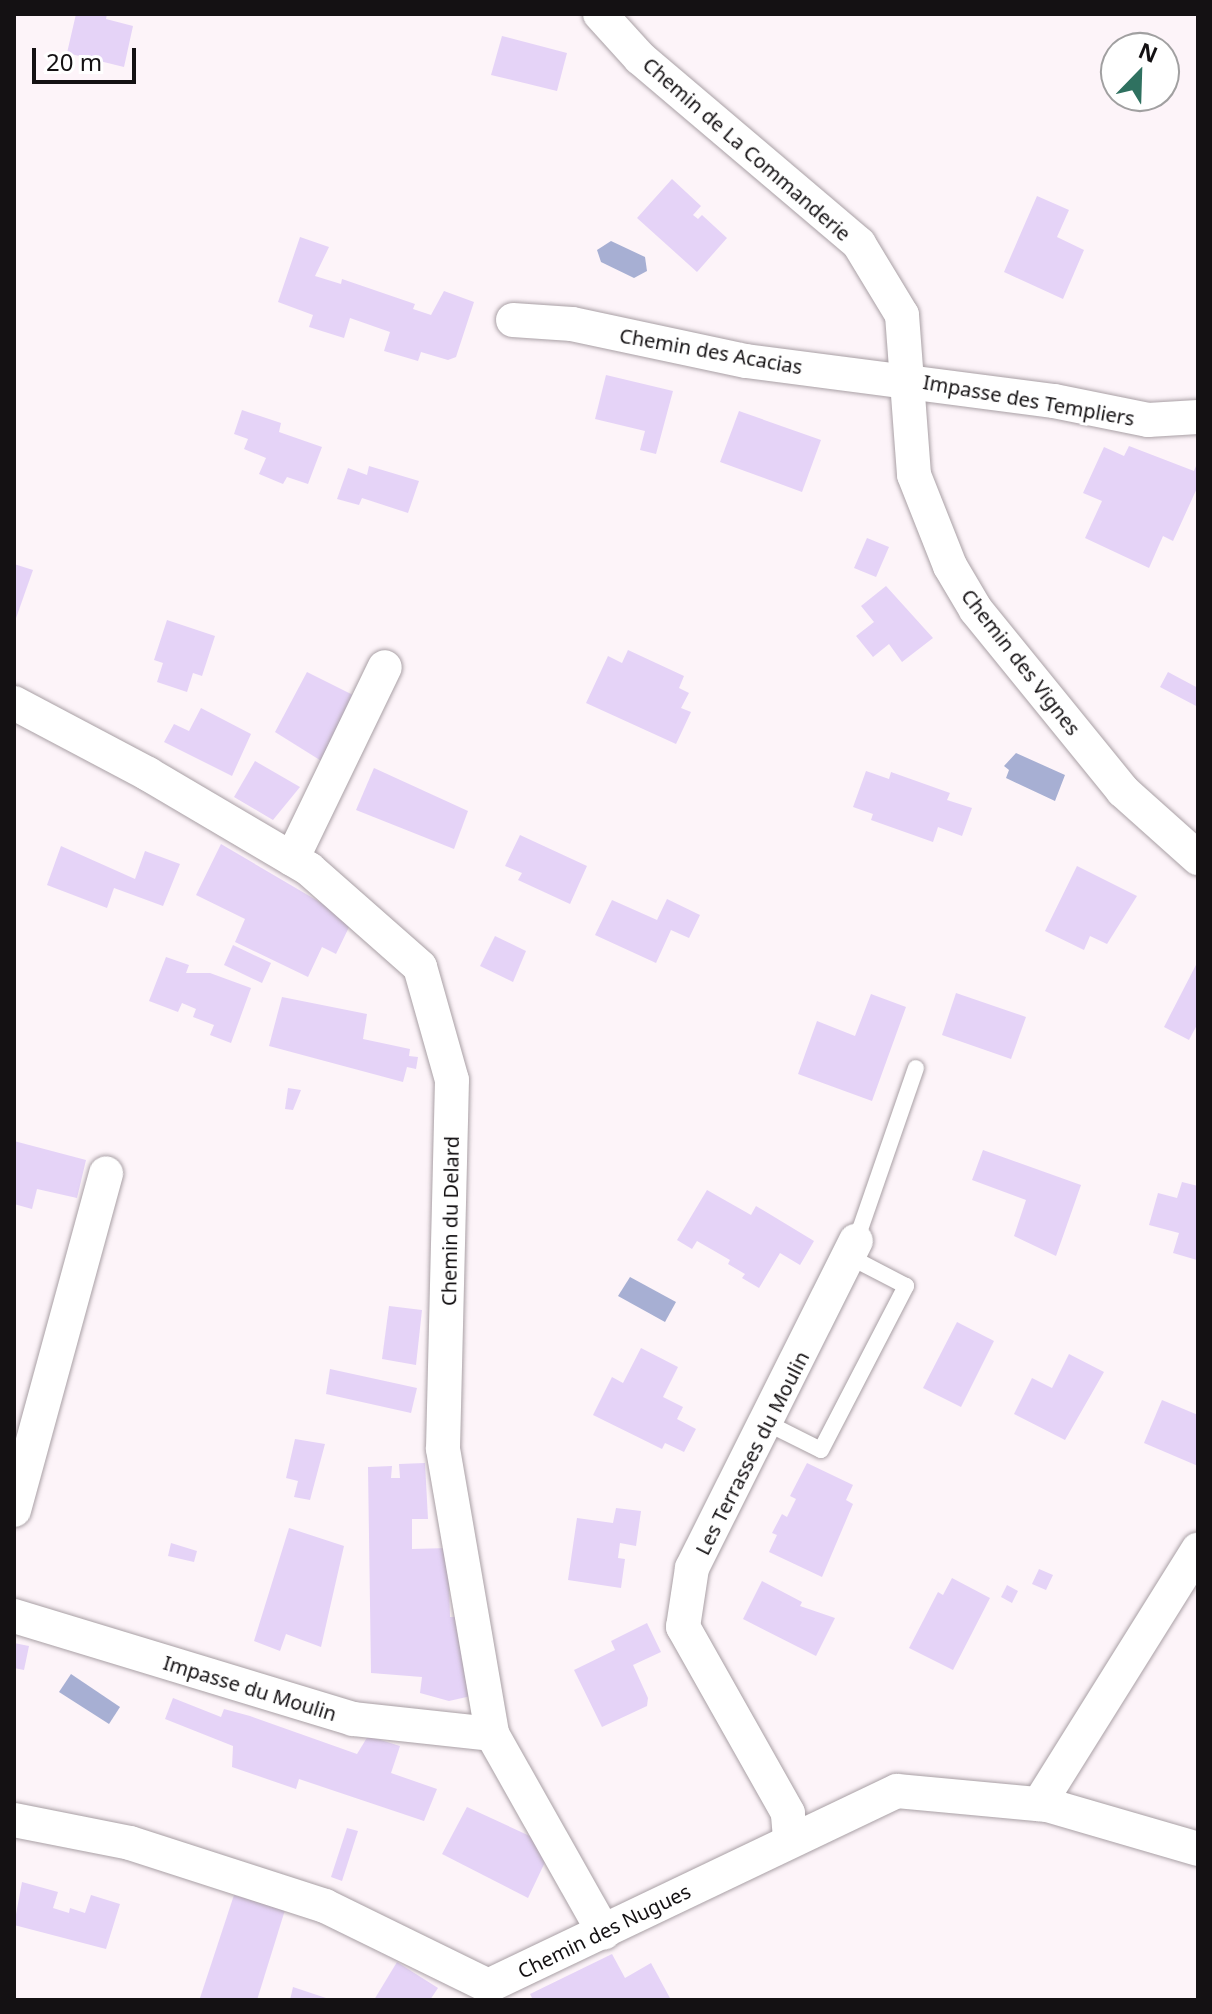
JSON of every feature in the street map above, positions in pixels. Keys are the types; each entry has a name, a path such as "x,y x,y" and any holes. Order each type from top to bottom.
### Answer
{"street":[{"name":"Chemin de La Commanderie","path":"600,14 651,67 859,244 902,315 909,380"},
{"name":"Chemin des Acacias","path":"513,320 572,324 746,361 909,380"},
{"name":"Impasse des Templiers","path":"909,380 1148,420 1198,417"},
{"name":"Chemin des Vignes","path":"909,380 914,475 950,566 976,610 1123,791 1198,858"},
{"path":"292,859 385,667"},
{"name":"Chemin du Delard","path":"14,703 292,859 420,967 452,1080 443,1449 492,1734 604,1933"},
{"path":"14,1510 106,1173"},
{"name":"Les Terrasses du Moulin","path":"790,1838 788,1813 683,1627 692,1568 854,1250"},
{"path":"1039,1804 1198,1550"},
{"name":"Impasse du Moulin","path":"14,1616 353,1719 492,1734"},
{"name":"Chemin des Nugues","path":"14,1820 130,1843 325,1906 483,1993 790,1838 897,1791 1039,1804 1198,1849"}],"lane":[{"path":"767,1423 821,1450 906,1286 854,1250 916,1068"}],"water":[{"path":"611,241 645,257 647,271 634,278 601,262 597,250"},
{"path":"1016,753 1065,775 1055,801 1006,778 1009,770 1004,766"},
{"path":"630,1277 676,1302 665,1322 618,1296"},
{"path":"71,1674 120,1707 109,1724 59,1692"}],"building":[{"path":"76,14 107,14 106,19 133,26 124,67 67,53"},
{"path":"502,36 567,53 557,91 491,75"},
{"path":"672,179 701,206 693,215 698,219 702,215 727,238 697,272 637,218"},
{"path":"1037,196 1069,210 1057,237 1084,250 1063,299 1004,272"},
{"path":"300,237 329,247 315,276 341,284 342,279 415,304 413,309 431,315 444,291 474,302 456,357 448,360 421,352 418,361 384,351 390,332 350,318 344,338 309,327 313,315 278,302"},
{"path":"606,375 673,391 656,454 640,450 645,431 595,419"},
{"path":"242,410 281,423 279,432 322,447 308,484 287,477 283,484 259,474 266,458 244,449 248,439 234,434"},
{"path":"739,411 821,440 802,492 720,462"},
{"path":"1129,446 1194,471 1198,461 1198,486 1173,541 1163,536 1149,568 1085,538 1102,501 1083,493 1104,447 1124,456"},
{"path":"369,466 419,481 408,513 362,498 359,505 337,499 348,468 367,475"},
{"path":"867,538 889,547 876,577 854,568"},
{"path":"14,564 33,570 15,621 14,621"},
{"path":"886,586 933,638 902,662 889,644 873,657 856,636 874,622 861,606"},
{"path":"167,620 215,636 202,676 193,673 187,692 157,682 163,663 154,660"},
{"path":"628,650 684,676 679,688 689,693 681,708 691,712 676,744 586,703 608,656 622,663"},
{"path":"307,672 357,697 323,762 275,732"},
{"path":"1168,672 1198,688 1198,707 1160,687"},
{"path":"201,708 251,734 232,776 164,742 174,724 189,731"},
{"path":"255,761 300,787 273,820 234,797"},
{"path":"374,768 468,811 454,849 356,810"},
{"path":"866,771 889,779 891,772 950,793 947,800 972,808 962,836 938,827 933,842 871,820 873,814 853,807"},
{"path":"520,835 587,866 570,904 518,880 522,873 505,866"},
{"path":"221,844 352,921 336,954 322,947 308,977 235,942 245,919 196,895"},
{"path":"61,846 135,879 145,851 180,864 163,906 114,888 107,908 47,885"},
{"path":"1077,866 1137,896 1107,944 1090,936 1084,950 1045,931"},
{"path":"667,899 700,915 689,938 671,930 656,963 595,935 612,900 657,920"},
{"path":"495,936 526,951 513,982 480,966"},
{"path":"233,945 271,963 262,983 224,965"},
{"path":"166,957 189,965 186,973 210,973 251,988 231,1043 210,1035 214,1025 193,1017 196,1009 182,1003 178,1012 149,1001"},
{"path":"1198,961 1198,1023 1189,1040 1164,1027"},
{"path":"956,993 1026,1017 1011,1059 942,1035"},
{"path":"871,994 906,1007 872,1101 798,1074 817,1021 855,1036"},
{"path":"282,997 367,1014 363,1039 410,1049 409,1056 418,1057 416,1069 407,1067 403,1082 269,1046"},
{"path":"288,1088 301,1090 293,1110 285,1109"},
{"path":"14,1141 86,1160 77,1198 37,1189 32,1209 14,1204"},
{"path":"983,1150 1081,1185 1056,1256 1014,1236 1026,1200 972,1180"},
{"path":"1182,1182 1198,1186 1197,1260 1173,1253 1179,1233 1149,1225 1158,1193 1177,1198"},
{"path":"707,1190 751,1215 756,1206 814,1241 800,1265 780,1253 759,1288 742,1278 745,1274 728,1264 730,1260 697,1241 692,1249 677,1240"},
{"path":"389,1306 422,1310 416,1365 382,1359"},
{"path":"957,1322 994,1341 961,1407 923,1388"},
{"path":"641,1348 678,1367 663,1397 683,1407 677,1419 696,1429 684,1452 665,1443 662,1449 593,1415 612,1377 623,1383"},
{"path":"1069,1354 1104,1372 1065,1440 1014,1414 1032,1378 1052,1388"},
{"path":"330,1369 417,1388 411,1413 326,1394"},
{"path":"1162,1400 1198,1415 1198,1466 1144,1443"},
{"path":"295,1439 325,1444 310,1500 294,1497 298,1481 286,1478"},
{"path":"425,1463 428,1519 412,1519 412,1549 448,1548 450,1617 461,1617 471,1696 449,1701 420,1693 422,1677 371,1673 368,1467 392,1466 391,1478 400,1478 399,1464"},
{"path":"807,1463 853,1485 846,1500 853,1504 822,1577 769,1552 777,1535 772,1533 782,1514 787,1517 796,1499 790,1496"},
{"path":"616,1508 641,1511 636,1546 620,1543 618,1558 625,1559 621,1588 568,1580 577,1518 613,1523"},
{"path":"289,1528 344,1546 321,1647 286,1634 280,1651 254,1641"},
{"path":"171,1543 197,1551 194,1562 168,1556"},
{"path":"1039,1569 1053,1575 1046,1590 1032,1584"},
{"path":"952,1578 990,1598 953,1670 909,1648 938,1592 943,1595"},
{"path":"762,1581 802,1602 800,1606 835,1618 816,1656 743,1619"},
{"path":"1007,1585 1018,1591 1012,1603 1001,1597"},
{"path":"647,1623 661,1652 633,1665 648,1698 647,1706 602,1727 574,1670 615,1650 611,1641"},
{"path":"14,1643 29,1646 24,1670 14,1668"},
{"path":"173,1698 221,1717 224,1709 250,1716 357,1754 368,1736 400,1746 391,1773 437,1789 424,1821 299,1779 296,1789 232,1767 233,1746 165,1719"},
{"path":"467,1807 532,1837 547,1858 528,1898 442,1854"},
{"path":"347,1828 358,1831 342,1881 331,1877"},
{"path":"22,1882 58,1892 53,1908 69,1913 70,1908 85,1913 91,1895 120,1904 106,1949 14,1925"},
{"path":"234,1895 285,1910 257,2000 200,1998"},
{"path":"612,1954 625,1978 651,1963 671,2000 533,2000 530,1994"},
{"path":"397,1962 438,1988 430,2000 374,2000"},
{"path":"293,1987 329,1999 329,2000 290,2000"}]}
